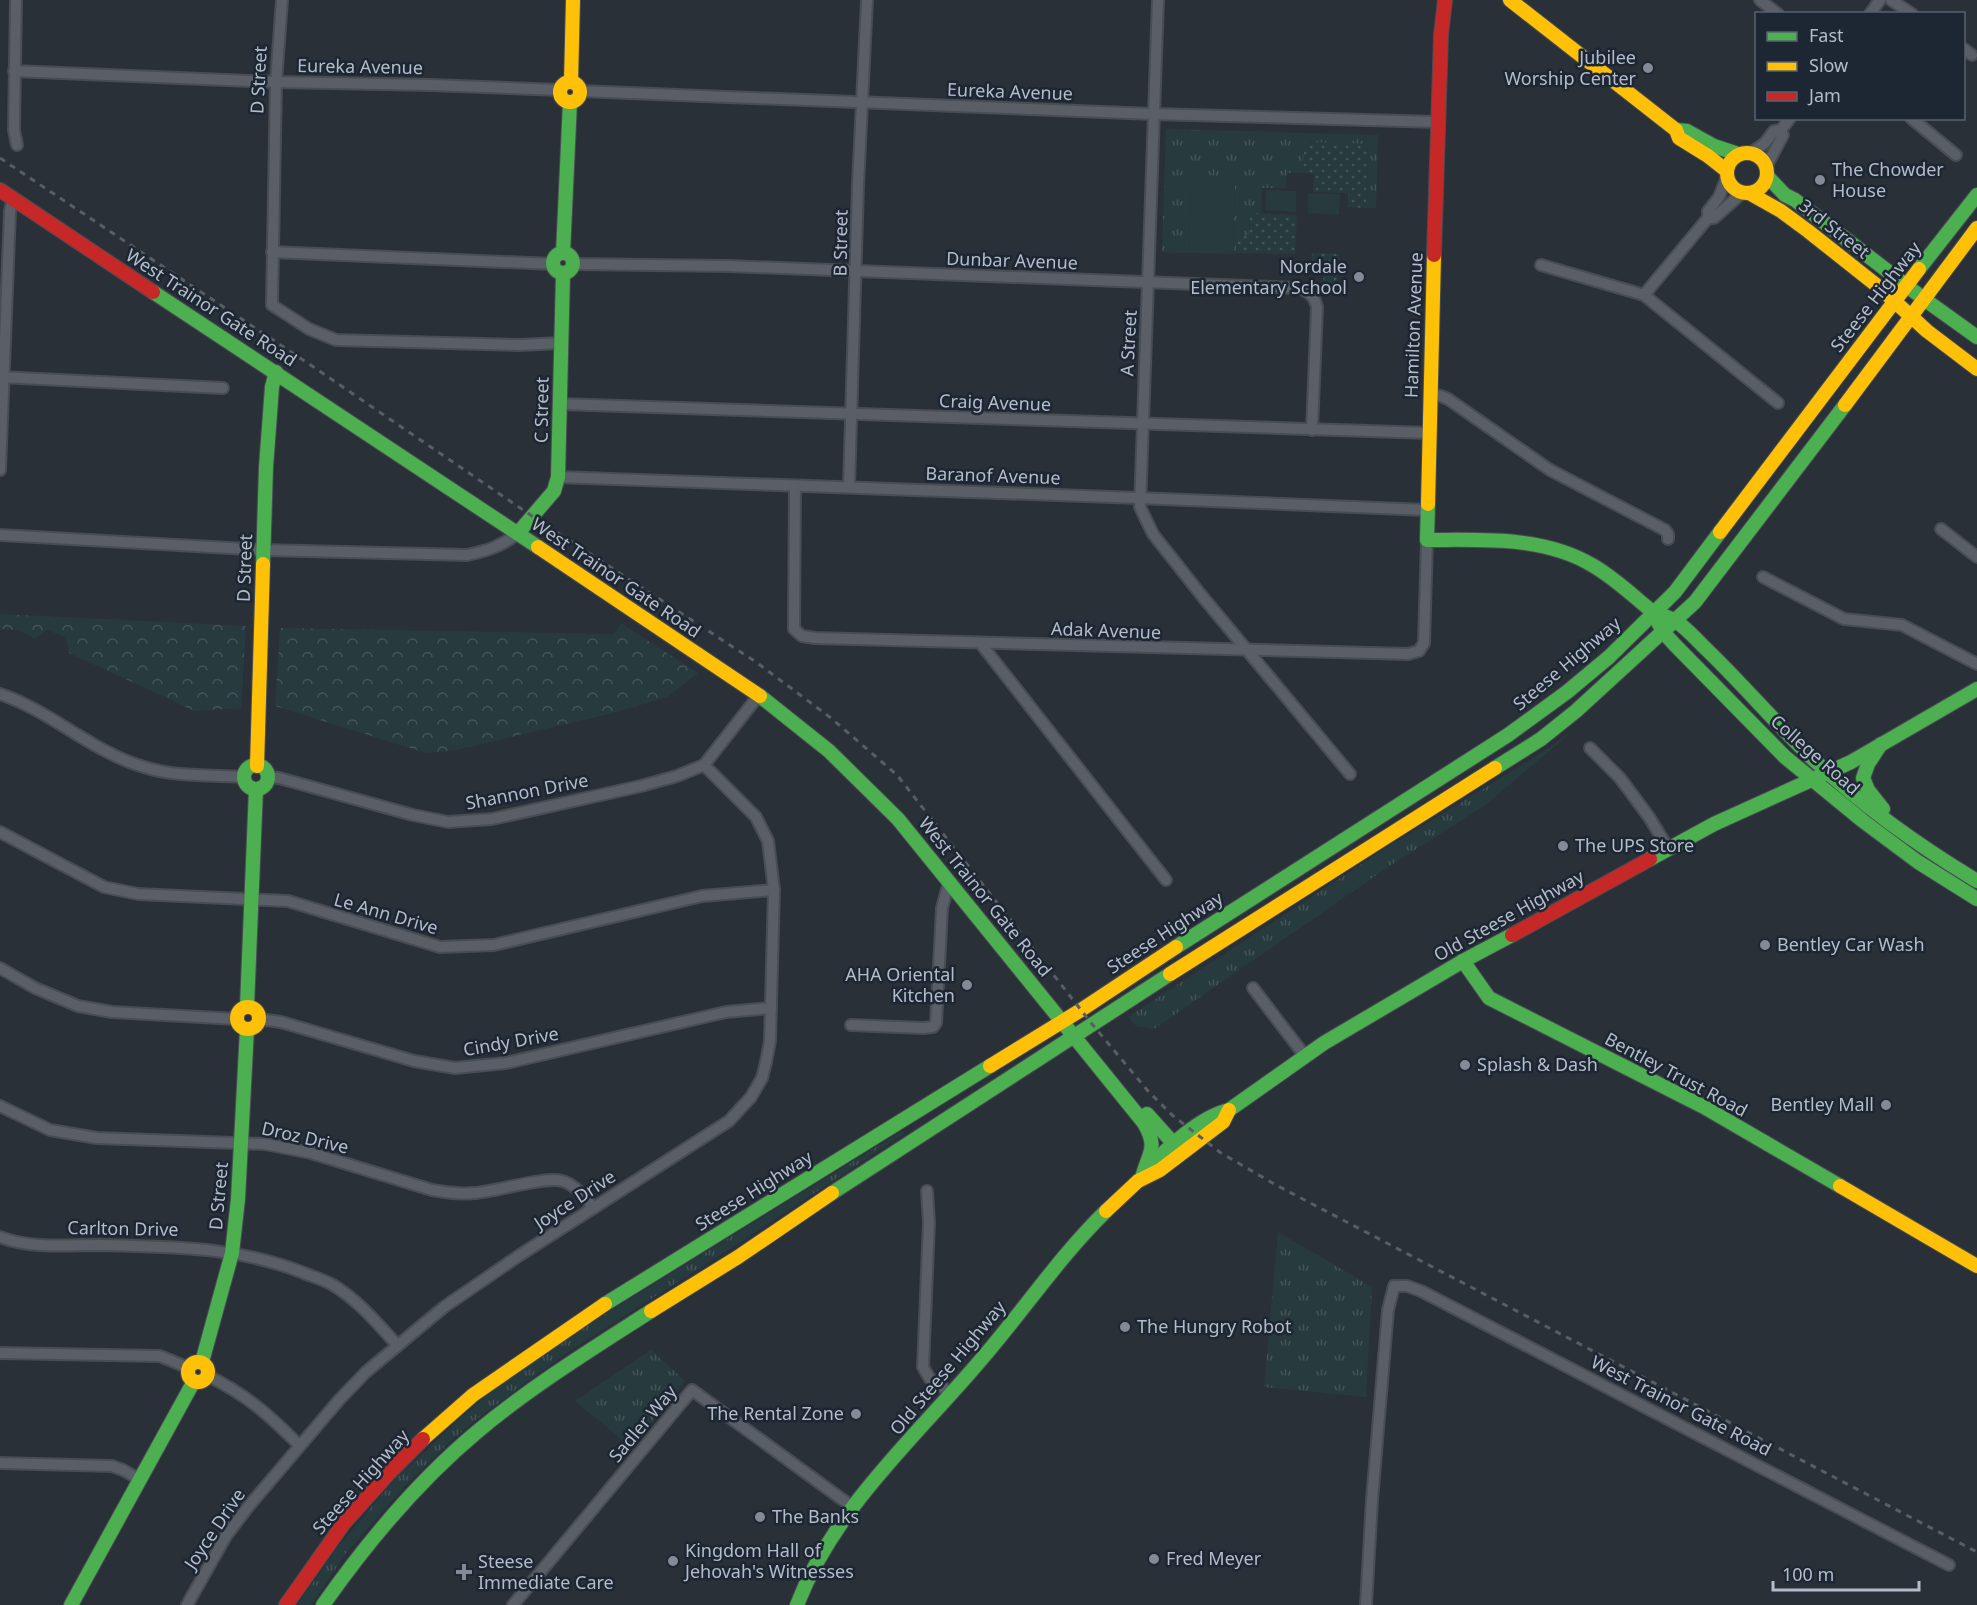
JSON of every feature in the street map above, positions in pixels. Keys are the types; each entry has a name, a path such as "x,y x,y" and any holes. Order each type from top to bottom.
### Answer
{"main road":[{"path":"563,253 570,102 578,98 571,88 573,0"},
{"name":"Hamilton Avenue","path":"1427,540 1438,122 1441,35 1445,0"},
{"path":"1510,0 1676,130 1679,138 1708,156 1727,174 1732,187 1746,193 1759,189 1766,182 1767,172 1760,158 1714,146 1687,131 1676,130"},
{"path":"1727,174 1733,158 1744,154"},
{"name":"3rd Street","path":"1767,172 1785,195 1977,337"},
{"name":"West Trainor Gate Road","path":"0,190 759,695 824,747 898,819 1124,1096 1130,1108 1152,1135 1152,1153 1144,1168 1150,1173"},
{"name":"3rd Street","path":"1746,193 1781,211 1808,231 1894,300 1927,331 1977,369"},
{"name":"Steese Highway","path":"286,1605 322,1553 359,1506 390,1472 473,1395 551,1339 639,1282 1063,1021 1508,735 1567,692 1609,657 1676,592 1894,300 1977,195"},
{"name":"Steese Highway","path":"323,1605 383,1524 407,1498 497,1415 536,1386 764,1240 882,1159 1540,739 1576,711 1695,602 1977,228"},
{"path":"563,253 571,256 574,264 569,272 558,269 557,255 563,253"},
{"name":"C Street","path":"518,533 554,491 558,477 561,343 558,269"},
{"name":"D Street","path":"257,766 266,467 272,387 276,372"},
{"name":"College Road","path":"1427,540 1522,542 1550,547 1591,564 1654,613 1676,620 1828,773 1900,831 1977,881"},
{"name":"College Road","path":"1654,613 1663,632 1785,757 1863,821 1918,862 1977,899"},
{"name":"Old Steese Highway","path":"1174,1144 1215,1114 1229,1110 1305,1056 1463,960 1714,824 1828,773 1977,688"},
{"path":"1881,744 1864,772 1863,782 1900,831"},
{"path":"257,766 264,768 268,777 265,786 256,789 247,784 245,777 250,768 257,766"},
{"path":"248,1006 256,789"},
{"name":"Bentley Trust Road","path":"1463,960 1489,998 1516,1014 1704,1107 1977,1266"},
{"path":"248,1006 257,1012 259,1019 256,1025 247,1029 239,1025 236,1019 241,1009 248,1006"},
{"name":"D Street","path":"71,1605 166,1434 195,1370 232,1254 242,1142 247,1029"},
{"name":"West Trainor Gate Road","path":"1124,1096 1137,1103 1174,1144"},
{"name":"Old Steese Highway","path":"797,1605 815,1564 854,1508 913,1435 1015,1318 1064,1255 1111,1206 1150,1173 1223,1122 1229,1110"},
{"path":"1150,1173 1172,1153 1174,1144"},
{"path":"195,1370 209,1370 208,1376"}],"street":[{"path":"16,0 14,130 17,145"},
{"name":"D Street","path":"282,0 276,82 272,305 309,329 336,340 519,345 561,343"},
{"name":"B Street","path":"849,488 861,103 867,0"},
{"name":"A Street","path":"1158,0 1140,507 1153,534 1350,774"},
{"path":"1760,0 1775,12"},
{"path":"1891,0 1909,12"},
{"name":"Eureka Avenue","path":"14,71 276,82 571,88 861,103 1438,122"},
{"path":"1744,154 1765,142 1774,131 1781,130 1788,120"},
{"path":"1914,120 1956,154"},
{"path":"1767,172 1783,135 1781,130"},
{"path":"1644,295 1708,218 1708,211 1719,197 1727,174"},
{"path":"1708,218 1714,218 1746,193"},
{"path":"0,470 2,377 10,211 13,199"},
{"path":"272,252 558,269"},
{"name":"Dunbar Avenue","path":"574,264 728,266 963,277 1298,288 1310,293 1317,307 1312,430"},
{"path":"1541,265 1644,295 1778,403"},
{"path":"2,377 224,388"},
{"path":"1430,395 1448,399 1550,470 1665,530 1668,539"},
{"name":"Craig Avenue","path":"560,404 1429,433"},
{"name":"Baranof Avenue","path":"558,477 1427,510"},
{"name":"Adak Avenue","path":"795,487 794,629 802,636 981,644 1248,651 1408,654 1419,651"},
{"path":"1941,529 1977,557"},
{"path":"0,535 263,550 467,555 490,550 506,543 518,533"},
{"name":"Hamilton Avenue","path":"1419,651 1424,643 1427,540"},
{"path":"1762,577 1844,619 1902,625 1977,664"},
{"path":"981,644 1166,880"},
{"path":"0,694 60,724 116,756 145,768 188,774 245,777"},
{"name":"Shannon Drive","path":"268,777 448,822 492,819 629,789 677,776 704,765 759,695"},
{"path":"1590,748 1620,778 1649,817 1668,848"},
{"name":"Joyce Drive","path":"187,1605 226,1536 299,1445 359,1379 397,1345 463,1294 729,1121 751,1096 762,1078 770,1041 774,890 768,841 756,817 704,765"},
{"name":"Le Ann Drive","path":"0,832 104,887 138,894 252,898 288,902 440,947 494,945 702,896 774,890"},
{"path":"851,1025 923,1028 933,1027 936,1023 942,908 949,882"},
{"path":"0,968 35,988 78,1006 112,1012 236,1019"},
{"path":"1253,988 1305,1056"},
{"name":"Cindy Drive","path":"259,1019 282,1022 414,1061 455,1068 506,1063 726,1011 771,1008"},
{"name":"Droz Drive","path":"0,1106 50,1130 97,1138 265,1144 311,1153 432,1190 447,1192 472,1194 563,1180 581,1193 594,1208"},
{"path":"927,1191 929,1224 923,1367 930,1379 951,1393"},
{"name":"Carlton Drive","path":"0,1237 28,1243 178,1246 232,1254 285,1266 332,1284 364,1308 397,1345"},
{"name":"West Trainor Gate Road","path":"1366,1605 1372,1500 1388,1310 1394,1286 1407,1286 1421,1291 1950,1565"},
{"path":"0,1353 160,1356 195,1370"},
{"path":"208,1376 251,1401 299,1445"},
{"name":"Sadler Way","path":"513,1605 692,1390 854,1508"},
{"path":"0,1463 112,1467 139,1479"}],"green space":[{"path":"1166,129 1378,135 1376,208 1366,208 1368,144 1304,142 1303,173 1287,173 1286,188 1262,188 1261,214 1250,213 1249,236 1236,236 1236,253 1233,254 1235,182 1191,181 1189,253 1162,252"},
{"path":"1304,142 1368,144 1366,208 1348,207 1348,193 1313,192 1314,174 1303,173"},
{"path":"1191,180 1235,182 1233,254 1189,253"},
{"path":"1266,190 1296,191 1296,212 1265,210"},
{"path":"1308,193 1340,194 1339,215 1308,213"},
{"path":"1250,213 1297,215 1295,254 1236,253 1236,236 1249,236"},
{"path":"1312,253 1339,254 1337,293 1328,293 1328,284 1323,284 1324,267 1311,266"},
{"path":"0,614 246,626 241,708 195,711 69,653 66,637 47,630 35,639 18,630 0,629"},
{"path":"621,623 698,673 667,697 613,713 457,750 426,753 275,706 280,628 614,634"},
{"path":"1574,730 1484,806 1388,867 1154,1029 1136,1026 1128,1017 1386,848 1532,759"},
{"path":"902,1131 904,1134 565,1354 478,1418 445,1446 406,1485 346,1553 311,1605 297,1605 338,1547 396,1478 466,1413 507,1379 607,1313"},
{"path":"1278,1232 1372,1287 1366,1397 1264,1387"},
{"path":"651,1350 685,1381 631,1447 575,1401"}],"railway":[{"path":"0,158 532,516 756,662 831,718 897,775 1092,1024 1148,1091 1172,1115 1221,1153 1276,1185 1977,1552"}],"traffic: fast":[{"path":"563,253 570,102"},
{"path":"1676,130 1687,131 1714,146 1738,154"},
{"path":"1767,176 1785,195 1795,200 1977,337"},
{"path":"1919,269 1977,195"},
{"path":"559,253 567,253 573,259 573,263 573,267 567,273 559,273 553,267 553,259 559,253"},
{"path":"518,533 554,491 558,477 563,274"},
{"path":"153,292 538,547"},
{"path":"263,564 266,467 272,387 276,372"},
{"path":"1495,768 1541,739 1576,711 1695,602 1845,405"},
{"path":"1428,504 1427,540 1491,540 1533,544 1553,549 1600,570 1654,613"},
{"path":"1176,947 1508,735 1567,692 1609,657 1675,592 1720,532"},
{"path":"1664,616 1675,621 1690,633 1834,778 1913,840 1977,881"},
{"path":"1658,622 1663,632 1675,645 1785,757 1863,821 1918,862 1977,899"},
{"path":"1650,859 1714,824 1851,762 1977,689"},
{"path":"760,696 829,751 898,819 1144,1123 1152,1145 1142,1178"},
{"path":"1881,744 1868,764 1863,778 1868,790 1883,809"},
{"path":"256,765 264,769 268,777 264,785 256,789 248,785 244,777 248,769 256,765"},
{"path":"247,1006 256,789"},
{"path":"1150,1169 1165,1151 1185,1134 1208,1119 1229,1110 1324,1043 1463,961 1512,935"},
{"path":"1463,961 1489,998 1704,1107 1840,1186"},
{"path":"832,1193 1170,974"},
{"path":"202,1362 232,1253 238,1199 247,1029"},
{"path":"605,1304 990,1066"},
{"path":"1147,1114 1174,1144"},
{"path":"797,1605 813,1569 833,1535 880,1472 960,1384 1074,1245 1106,1211"},
{"path":"323,1605 395,1513 456,1450 541,1383 651,1311"},
{"path":"71,1605 194,1381"}],"traffic: slow":[{"path":"571,82 573,0"},
{"path":"1510,0 1676,130 1679,138 1727,171"},
{"path":"570,82 577,85 580,92 577,99 570,102 563,99 560,92 563,85 570,82"},
{"path":"1747,153 1755,154 1761,159 1766,165 1767,173 1766,181 1761,187 1755,192 1747,193 1739,192 1733,187 1728,181 1727,173 1728,165 1733,159 1739,154 1747,153"},
{"path":"1749,193 1781,211 1808,231 1880,288 1927,331 1977,369"},
{"path":"1845,405 1977,228"},
{"path":"1428,504 1434,255"},
{"path":"1720,532 1919,269"},
{"path":"538,547 760,696"},
{"path":"257,766 263,564"},
{"path":"1170,974 1495,768"},
{"path":"990,1066 1081,1010 1176,947"},
{"path":"248,1007 256,1010 259,1018 256,1026 248,1029 240,1026 237,1018 240,1010 248,1007"},
{"path":"1106,1211 1138,1181 1160,1170 1223,1122 1229,1110"},
{"path":"1840,1186 1977,1266"},
{"path":"651,1311 738,1257 832,1193"},
{"path":"423,1439 473,1395 605,1304"},
{"path":"194,1362 202,1362 208,1368 208,1372 208,1376 202,1382 194,1382 188,1376 188,1368 194,1362"}],"traffic: jam":[{"path":"1434,255 1441,35 1445,0"},
{"path":"0,190 153,292"},
{"path":"1512,935 1650,859"},
{"path":"286,1605 344,1523 423,1439"}],"place":[{"name":"Jubilee Worship Center","path":"1648,68"},
{"name":"The Chowder House","path":"1820,180"},
{"name":"Nordale Elementary School","path":"1359,277"},
{"name":"The UPS Store","path":"1563,846"},
{"name":"Bentley Car Wash","path":"1765,945"},
{"name":"AHA Oriental Kitchen","path":"967,985"},
{"name":"Splash & Dash","path":"1465,1065"},
{"name":"Bentley Mall","path":"1886,1105"},
{"name":"The Hungry Robot","path":"1125,1327"},
{"name":"The Rental Zone","path":"856,1414"},
{"name":"The Banks","path":"760,1517"},
{"name":"Fred Meyer","path":"1154,1559"},
{"name":"Kingdom Hall of Jehovah's Witnesses","path":"673,1561"},
{"name":"Steese Immediate Care","path":"464,1572"}]}
